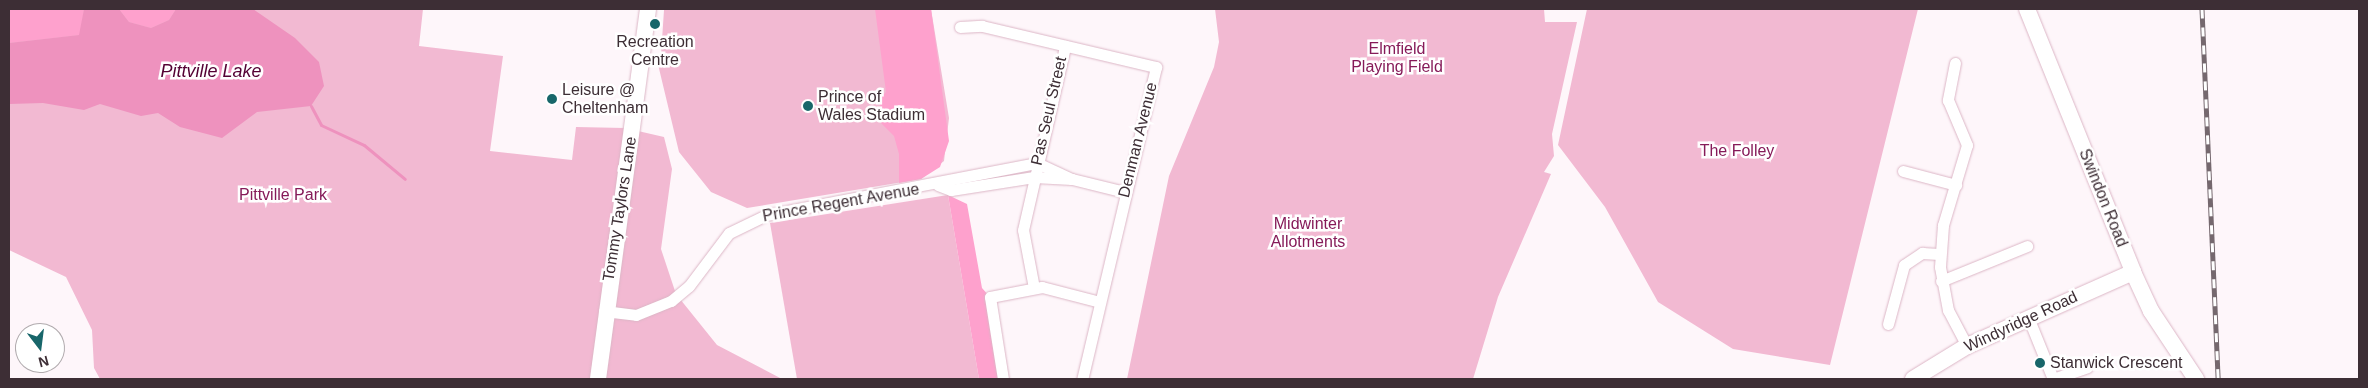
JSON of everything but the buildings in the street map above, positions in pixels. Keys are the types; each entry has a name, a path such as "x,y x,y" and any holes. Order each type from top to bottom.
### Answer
{"street":[{"name":"Tommy Taylors Lane","path":"598,379 604,311 648,9"},
{"name":"Swindon Road","path":"2027,9 2133,272 2151,311 2196,379"},
{"name":"Denman Avenue","path":"960,27 982,26 1156,67 1082,379"},
{"name":"Pas Seul Street","path":"1034,288 1023,230 1065,46"},
{"path":"1955,63 1948,100 1967,145 1939,254 1941,282 1948,310 1967,346"},
{"name":"Prince Regent Avenue","path":"604,311 636,315 670,301 693,281 721,240 756,218 938,185 949,178 1037,164 1072,179"},
{"path":"1903,171 1956,185"},
{"name":"Prince Regent Avenue","path":"938,185 950,190 1034,176 1072,179 1125,192"},
{"path":"1941,282 2027,246"},
{"path":"1888,324 1904,265 1917,255 1939,254"},
{"name":"Windyridge Road","path":"1913,379 1967,346 2028,317 2133,272"},
{"path":"1004,379 990,297 1034,288 1100,302"},
{"path":"2028,317 2053,379 2087,367"}],"green space":[{"name":"Pittville Park","path":"9,9 423,9 419,46 503,56 490,151 572,160 576,127 625,128 664,137 672,169 661,249 676,294 717,345 782,379 100,379 94,368 92,330 66,277 9,250"},
{"name":"Prince of Wales Stadium","path":"659,9 931,9 949,118 944,161 921,179 747,208 711,192 679,152 656,56 661,55 664,10"},
{"name":"Midwinter Allotments","path":"1215,9 1544,9 1545,22 1577,22 1552,134 1554,156 1544,172 1551,174 1498,297 1473,379 1127,379 1169,176 1214,67 1219,42"},
{"name":"The Folley","path":"1587,9 1918,9 1830,365 1733,349 1658,302 1605,207 1558,145"},
{"path":"948,195 979,379 797,379 770,223"}],"shaded area":[{"path":"9,9 84,9 80,35 9,43"},
{"path":"119,9 176,9 169,20 151,28 129,22"},
{"path":"875,9 931,9 949,141 940,167 921,179 899,183 899,154 894,136 881,123 880,98 886,92"},
{"path":"948,195 967,204 982,288 990,297 1004,379 979,379"}],"water":[{"name":"Pittville Lake","path":"84,9 119,9 129,22 151,28 169,20 176,9 253,9 295,38 319,62 324,86 311,106 257,112 222,138 180,127 158,113 141,116 100,104 84,110 43,103 9,104 9,43 79,35"}],"waterway":[{"path":"311,106 321,125 364,145 405,179"}],"railway":[{"path":"2202,9 2218,379"}],"place":[{"name":"Recreation Centre","path":"655,24"},
{"name":"Leisure @ Cheltenham","path":"552,99"},
{"name":"Prince of Wales Stadium","path":"808,106"},
{"name":"Stanwick Crescent","path":"2040,363"}],"park label":[{"name":"Elmfield Playing Field","path":"1397,58"}]}
